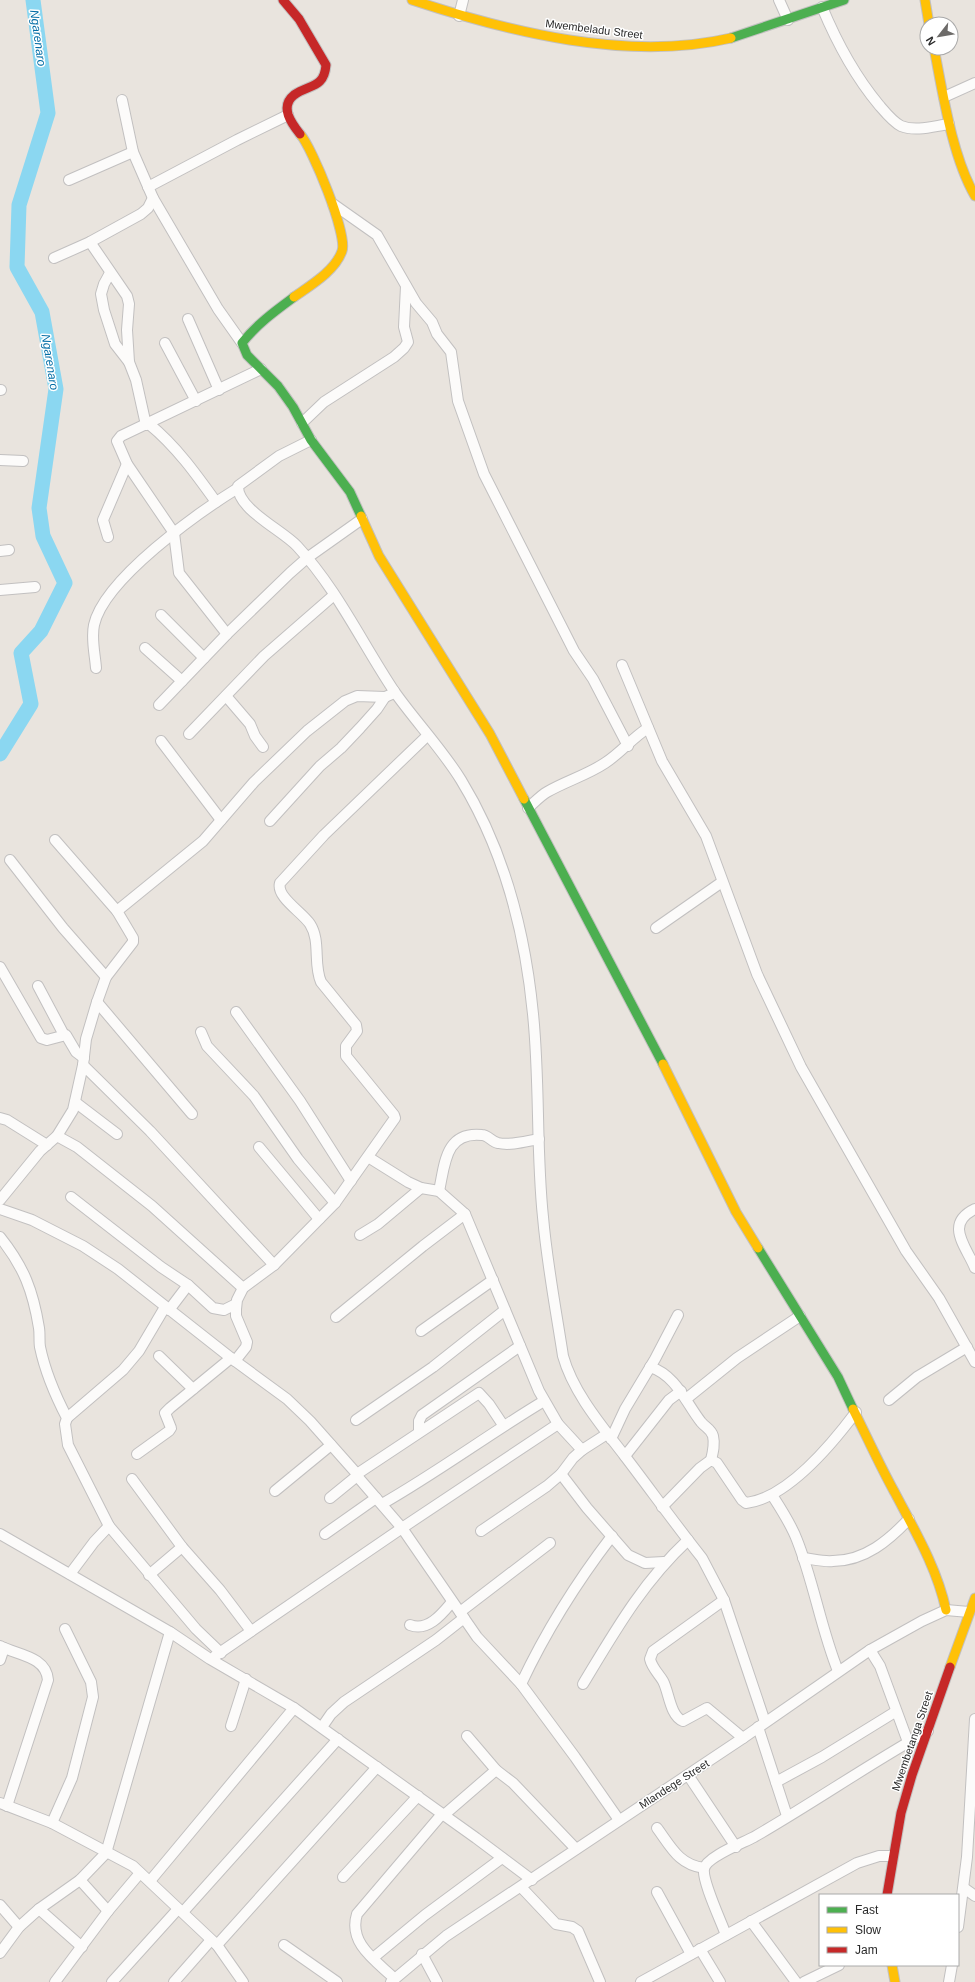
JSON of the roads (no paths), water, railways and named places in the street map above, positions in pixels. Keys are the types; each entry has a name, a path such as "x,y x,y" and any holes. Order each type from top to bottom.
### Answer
{"street":[{"path":"242,343 246,336 261,322 327,273 342,255 342,242 333,204 303,137 289,121 287,108 290,99 293,96 314,88 322,81 326,73 326,65 299,19 283,0"},
{"name":"Mwembeladu Street","path":"412,0 459,16 541,35 622,46 656,47 696,45 745,35 844,0"},
{"path":"459,16 463,0"},
{"path":"779,0 788,20"},
{"path":"925,0 928,16"},
{"path":"822,7 846,58 864,86 886,113 900,125 917,129 950,124"},
{"path":"936,56 950,124 968,184 975,196"},
{"path":"944,97 975,83"},
{"path":"122,100 133,152 153,198 218,309 242,343 247,355 278,386 311,440 350,492 379,556 490,734 659,1056 736,1212 800,1316 827,1356 856,1412 880,1465 934,1568 946,1610"},
{"path":"148,187 288,115"},
{"path":"69,180 133,152"},
{"path":"54,258 90,242 141,214 148,208 153,198"},
{"path":"333,204 377,235 416,303 432,322 437,334 451,352 458,400 484,474 574,651 593,679 628,746"},
{"path":"90,242 110,274 127,296 129,304 127,330 129,362"},
{"path":"110,274 104,284 101,294 104,310 115,344 129,362 136,380 148,424 161,433 184,459 216,502"},
{"path":"302,423 324,402 394,357 404,348 408,342 404,327 406,286"},
{"path":"188,319 219,390"},
{"path":"165,343 196,401"},
{"path":"227,634 179,573 174,533 127,464 117,440 121,436 261,369"},
{"path":"96,668 94,625 110,593 137,566 174,533 216,502 238,488 241,483 261,467 311,440"},
{"path":"0,460 23,461"},
{"path":"108,537 103,520 127,464"},
{"path":"238,488 238,491 246,505 288,537 307,558 334,595 394,690 459,777 475,803 510,887 523,942 533,1015 542,1217 563,1356 574,1386 609,1436 702,1558 724,1600 762,1725 776,1782 787,1816"},
{"path":"159,705 227,634 307,558 362,519"},
{"path":"0,590 36,587"},
{"path":"189,734 264,656 334,595"},
{"path":"161,615 204,658"},
{"path":"145,648 182,681"},
{"path":"622,665 662,761 706,836 716,859 722,882 757,974 801,1067 906,1251 939,1298 975,1362"},
{"path":"117,911 203,841 254,782 281,755 345,701 357,696 385,697 392,694 394,690"},
{"path":"226,696 250,724 255,736 263,746"},
{"path":"270,821 320,766 341,748 360,728 377,709 385,697"},
{"path":"528,808 546,792 589,773 624,751 637,735 648,728"},
{"path":"137,1454 169,1431 171,1428 165,1413 246,1347 247,1342 236,1316 236,1304 243,1288 274,1265 335,1203 393,1122 394,1115 346,1056 346,1046 357,1031 356,1025 321,982 318,974 316,940 310,924 282,894 279,888 280,883 324,835 428,736"},
{"path":"161,741 221,820"},
{"path":"0,1200 40,1151 57,1136 73,1110 84,1061 86,1039 97,1002 106,977 132,942 133,938 117,911 55,840"},
{"path":"10,860 62,928 106,977"},
{"path":"656,928 722,882"},
{"path":"0,967 41,1038 47,1040 64,1035"},
{"path":"38,986 64,1035 70,1040 76,1052 274,1265"},
{"path":"97,1002 192,1114"},
{"path":"236,1012 300,1101 351,1181"},
{"path":"201,1032 207,1046 254,1096 298,1159 335,1203"},
{"path":"75,1102 117,1134"},
{"path":"0,1118 7,1120 47,1145"},
{"path":"439,1191 448,1151 457,1139 477,1135 487,1136 498,1143 539,1139"},
{"path":"57,1136 77,1147 152,1206 243,1288"},
{"path":"259,1147 319,1219"},
{"path":"368,1157 420,1188 439,1191 466,1214 544,1401 558,1424 582,1450"},
{"path":"360,1234 378,1224 420,1188"},
{"path":"71,1197 161,1267 188,1285 213,1308 224,1310 236,1304"},
{"path":"0,1209 32,1220 83,1246 118,1269 233,1359 287,1399 331,1445 402,1528 477,1637 521,1684 580,1763 619,1820"},
{"path":"975,1209 963,1217 959,1223 958,1231 975,1268"},
{"path":"336,1317 423,1246 466,1214"},
{"path":"0,1237 12,1252 26,1278 33,1301 45,1367 67,1418"},
{"path":"421,1331 493,1280"},
{"path":"188,1285 167,1308 139,1351 123,1370 67,1418 65,1424 68,1445 109,1526 196,1629 221,1653"},
{"path":"356,1420 433,1368 505,1310"},
{"path":"481,1531 547,1486 561,1474 573,1458 582,1450 609,1436 650,1367 678,1315"},
{"path":"624,1456 669,1400 684,1395 800,1316"},
{"path":"419,1431 419,1421 422,1415 520,1346"},
{"path":"889,1400 917,1377 967,1347"},
{"path":"159,1356 193,1389"},
{"path":"650,1367 661,1372 684,1395 703,1424 710,1429 714,1442 711,1460 700,1468 662,1507"},
{"path":"330,1498 357,1475 419,1431 479,1393 489,1404 503,1425"},
{"path":"325,1534 379,1501 431,1476 503,1425 544,1401"},
{"path":"711,1460 717,1463 746,1504 772,1495 787,1484 829,1447 856,1412"},
{"path":"210,1659 558,1424"},
{"path":"275,1490 331,1445"},
{"path":"561,1474 586,1508 635,1560 654,1564 664,1562"},
{"path":"132,1479 182,1547 220,1590 251,1631"},
{"path":"772,1495 786,1517 797,1540 828,1647 838,1672"},
{"path":"803,1558 833,1562 867,1553 891,1538 909,1518"},
{"path":"70,1574 94,1542 109,1526"},
{"path":"0,1534 170,1632 210,1659 294,1708 418,1796 532,1880"},
{"path":"521,1684 540,1643 566,1600 612,1536"},
{"path":"583,1684 635,1600 664,1562 688,1540"},
{"path":"322,1727 331,1714 344,1702 436,1640 462,1615 550,1543"},
{"path":"149,1575 182,1547"},
{"name":"Mwembetanga Street","path":"887,1894 893,1856 910,1783 928,1731 970,1625 969,1612 975,1598"},
{"path":"724,1600 653,1651 650,1659 663,1682 673,1709 680,1719 683,1721 707,1708 743,1738"},
{"path":"410,1625 416,1627 431,1623 452,1602"},
{"name":"Mlandege Street","path":"392,1980 422,1954 446,1936 743,1738 870,1650 922,1620 946,1610 969,1612"},
{"path":"52,1823 72,1778 93,1697 91,1682 65,1629"},
{"path":"0,1953 19,1927 39,1909 80,1880 106,1853 170,1632"},
{"path":"0,1660 2,1647 40,1662 46,1670 48,1680 4,1805 52,1823 133,1866 214,1943 238,1979"},
{"path":"870,1650 880,1666 908,1742"},
{"path":"231,1726 246,1679"},
{"path":"150,1881 294,1708"},
{"path":"776,1782 816,1761 896,1712"},
{"path":"959,1920 971,1857 975,1719"},
{"path":"704,1868 716,1856 736,1847 928,1731"},
{"path":"468,1736 496,1770 513,1783 576,1849"},
{"path":"112,1982 180,1911 338,1739"},
{"path":"174,1982 214,1943 377,1767"},
{"path":"392,1980 360,1945 356,1937 354,1922 357,1914 443,1815 496,1770"},
{"path":"688,1775 736,1847"},
{"path":"343,1877 418,1796"},
{"path":"657,1828 682,1860 693,1867 704,1868"},
{"path":"641,1982 751,1921 780,1907 857,1863 879,1856 893,1856"},
{"path":"373,1958 425,1915 502,1858"},
{"path":"704,1868 706,1881 726,1935"},
{"path":"55,1982 108,1911 140,1873"},
{"path":"80,1880 108,1911"},
{"path":"521,1887 556,1924 572,1927 578,1931 600,1982"},
{"path":"964,1888 975,1896"},
{"path":"656,1892 691,1954"},
{"path":"0,1905 19,1927"},
{"path":"39,1909 82,1947"},
{"path":"751,1921 796,1982"},
{"path":"284,1944 337,1982"},
{"path":"700,1949 720,1982"},
{"path":"422,1954 437,1982"},
{"path":"804,1982 837,1966"},
{"path":"892,1966 895,1982"},
{"path":"949,1982 952,1966"}],"waterway":[{"name":"Ngarenaro","path":"0,754 31,704 21,653 41,631 65,583 43,536 39,508 56,389 42,312 17,267 19,205 48,113 33,0"}]}
